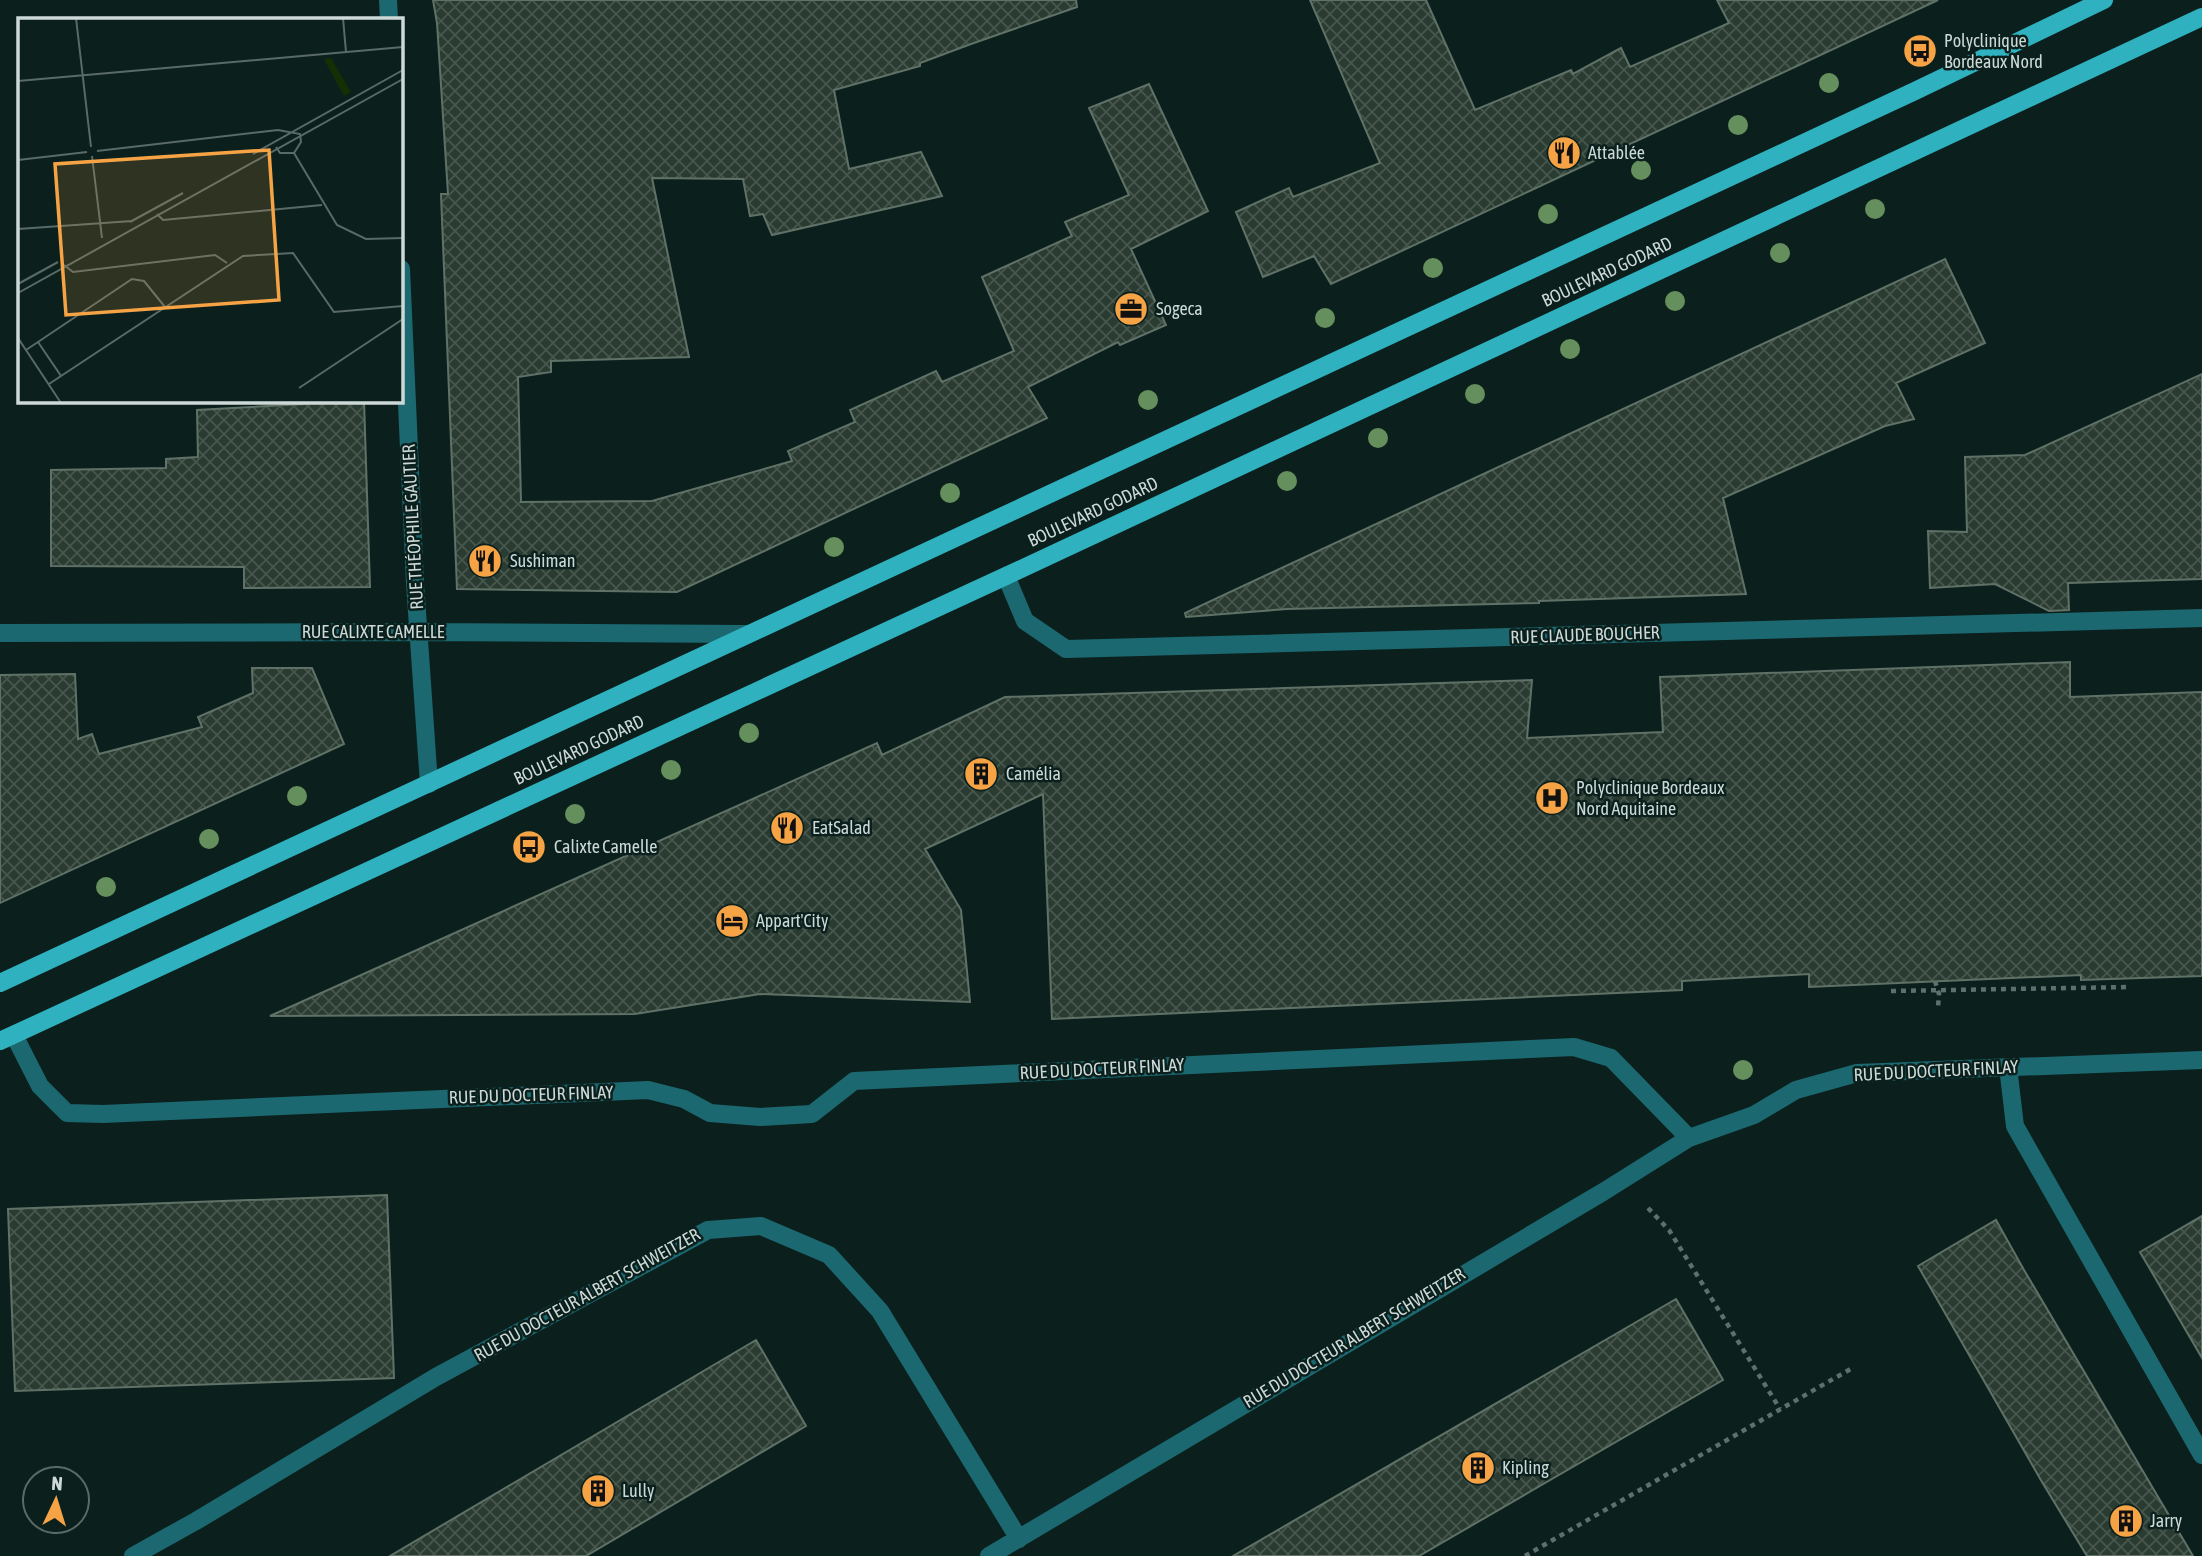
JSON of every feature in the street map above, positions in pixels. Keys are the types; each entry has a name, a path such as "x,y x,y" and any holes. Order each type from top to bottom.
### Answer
{"main road":[{"name":"BOULEVARD GODARD","path":"0,983 1889,103 2104,0"},
{"name":"BOULEVARD GODARD","path":"7,1038 1006,576 2202,17"}],"street":[{"path":"388,0 389,18"},
{"name":"RUE THÉOPHILE GAUTIER","path":"402,289 429,784"},
{"name":"RUE CLAUDE BOUCHER","path":"1006,576 1025,621 1066,649 2202,618"},
{"name":"RUE CALIXTE CAMELLE","path":"0,633 746,634"},
{"name":"RUE DU DOCTEUR FINLAY","path":"7,1038 40,1086 67,1113 103,1114 648,1090 684,1099 710,1113 760,1117 812,1114 854,1081 1574,1047 1611,1058 1689,1138 1754,1115 1796,1090 1857,1073 2202,1060"},
{"path":"2008,1067 2015,1126 2202,1455"},
{"name":"RUE DU DOCTEUR ALBERT SCHWEITZER","path":"989,1556 1603,1192 1689,1138"},
{"name":"RUE DU DOCTEUR ALBERT SCHWEITZER","path":"133,1556 436,1377 708,1230 761,1226 829,1255 880,1311 1018,1539"}],"path":[{"path":"1934,981 1938,1007"},
{"path":"1891,991 2131,987"},
{"path":"1647,1208 1669,1230 1780,1409"},
{"path":"1525,1556 1854,1367"}],"building":[{"path":"433,0 1076,0 1077,7 920,63 920,66 834,90 849,169 921,152 942,196 772,235 763,214 750,216 743,179 652,178 689,357 551,361 551,372 518,377 521,502 652,501 792,461 788,451 855,422 850,410 936,371 942,382 1014,351 982,277 1072,236 1065,222 1129,195 1089,108 1149,84 1208,211 1131,249 1166,325 1120,345 1118,342 1028,387 1047,418 677,592 457,589 441,194 448,194 437,23"},
{"path":"1310,0 1426,0 1475,110 1571,70 1573,74 1621,48 1630,67 1729,23 1717,0 1938,0 1331,284 1314,256 1263,277 1236,212 1289,188 1293,197 1380,163"},
{"path":"1945,259 1985,343 1896,383 1914,419 1885,426 1723,498 1746,594 1539,603 1287,609 1186,617 1185,613"},
{"path":"2202,374 2202,579 2068,583 2069,610 2049,611 1995,584 1930,588 1928,531 1967,532 1965,457 2025,455"},
{"path":"364,402 370,587 244,588 244,567 51,566 51,470 166,468 166,459 198,457 197,410"},
{"name":"Polyclinique Bordeaux Nord Aquitaine","path":"2070,662 2070,697 2202,692 2202,976 2081,980 2081,975 1809,987 1809,974 1682,981 1682,990 1052,1019 1043,794 925,849 961,910 970,1002 760,994 635,1014 270,1016 877,743 882,755 1005,697 1532,680 1527,738 1663,732 1660,677"},
{"path":"252,668 312,668 344,744 0,903 0,675 75,674 78,739 92,734 99,754 202,727 198,717 253,693"},
{"path":"387,1195 394,1378 15,1391 8,1209"},
{"path":"2202,1216 2202,1358 2140,1252"},
{"path":"1996,1220 2193,1556 2087,1556 2042,1482 1918,1266"},
{"name":"Kipling","path":"1676,1299 1723,1380 1419,1556 1233,1556"},
{"name":"Lully","path":"756,1340 806,1426 586,1556 390,1556"}],"place":[{"name":"Polyclinique Bordeaux Nord","path":"1920,51"},
{"name":"Attablée","path":"1564,153"},
{"name":"Sogeca","path":"1131,309"},
{"name":"Sushiman","path":"485,561"},
{"name":"Camélia","path":"981,774"},
{"name":"Polyclinique Bordeaux Nord Aquitaine","path":"1552,798"},
{"name":"EatSalad","path":"787,828"},
{"name":"Calixte Camelle","path":"529,847"},
{"name":"Appart'City","path":"732,921"},
{"name":"Kipling","path":"1478,1468"},
{"name":"Lully","path":"598,1491"},
{"name":"Jarry","path":"2126,1521"}]}
